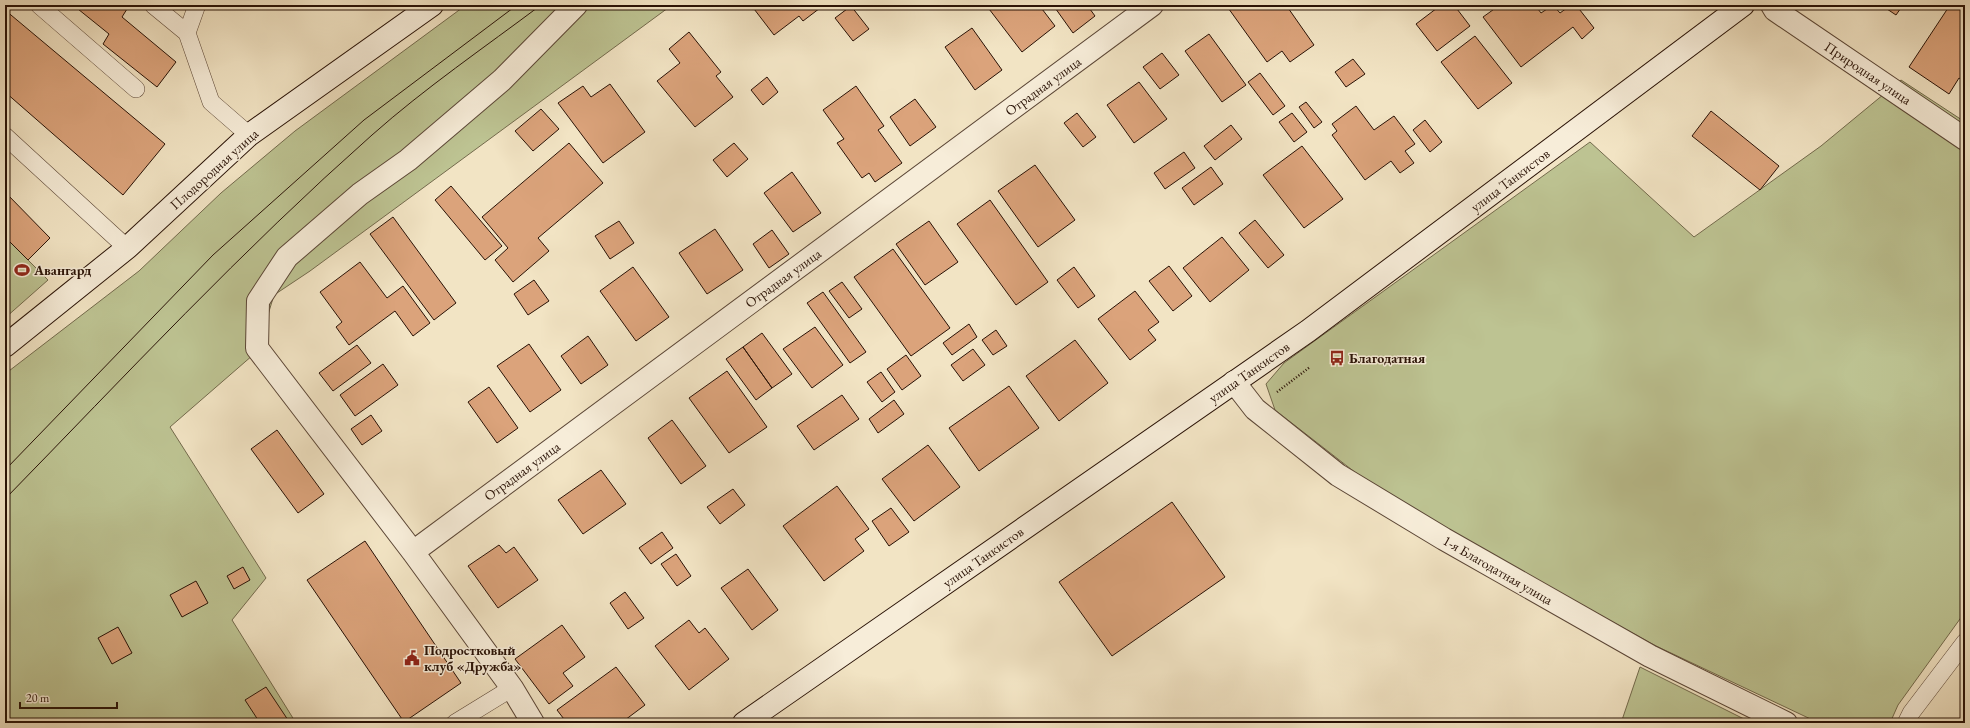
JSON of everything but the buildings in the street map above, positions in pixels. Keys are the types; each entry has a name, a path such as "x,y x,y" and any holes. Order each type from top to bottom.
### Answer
{"street":[{"name":"Плодородная улица","path":"5,346 127,248 249,135 432,5"},
{"path":"533,723 512,688 413,552 257,348 258,301 287,257 360,194 408,160 502,80 576,5"},
{"name":"Отрадная улица","path":"413,552 1152,5"},
{"name":"улица Танкистов","path":"744,723 1308,331 1743,5"},
{"name":"Природная улица","path":"1772,5 1775,10 1965,139"},
{"name":"1-я Благодатная улица","path":"1234,382 1255,408 1338,475 1444,539 1650,656 1786,723"}],"lane":[{"path":"39,5 136,89"},
{"path":"153,5 187,34 211,102 249,135"},
{"path":"187,34 197,5"},
{"path":"5,136 127,248"},
{"path":"1906,723 1911,713 1965,642"},
{"path":"455,723 512,688"}],"green space":[{"path":"466,5 672,5 310,271 274,295 267,318 268,342 170,427 266,578 232,620 296,723 5,723 5,374 139,271 221,193 295,131"},
{"path":"1901,80 1965,122 1965,612 1898,705 1890,723 1819,723 1654,645 1453,533 1356,473 1275,410 1266,384 1284,363 1590,142 1694,237 1821,146"},
{"name":"Авангард","path":"5,237 48,280 5,318"},
{"path":"1640,667 1752,723 1621,723"}],"tram line":[{"path":"5,470 213,255 364,120 517,5"},
{"path":"5,499 185,314 324,178 413,101 541,5"}],"place":[{"name":"Авангард","path":"22,270"},
{"name":"Благодатная","path":"1337,358"},
{"name":"Подростковый клуб «Дружба»","path":"412,658"}]}
